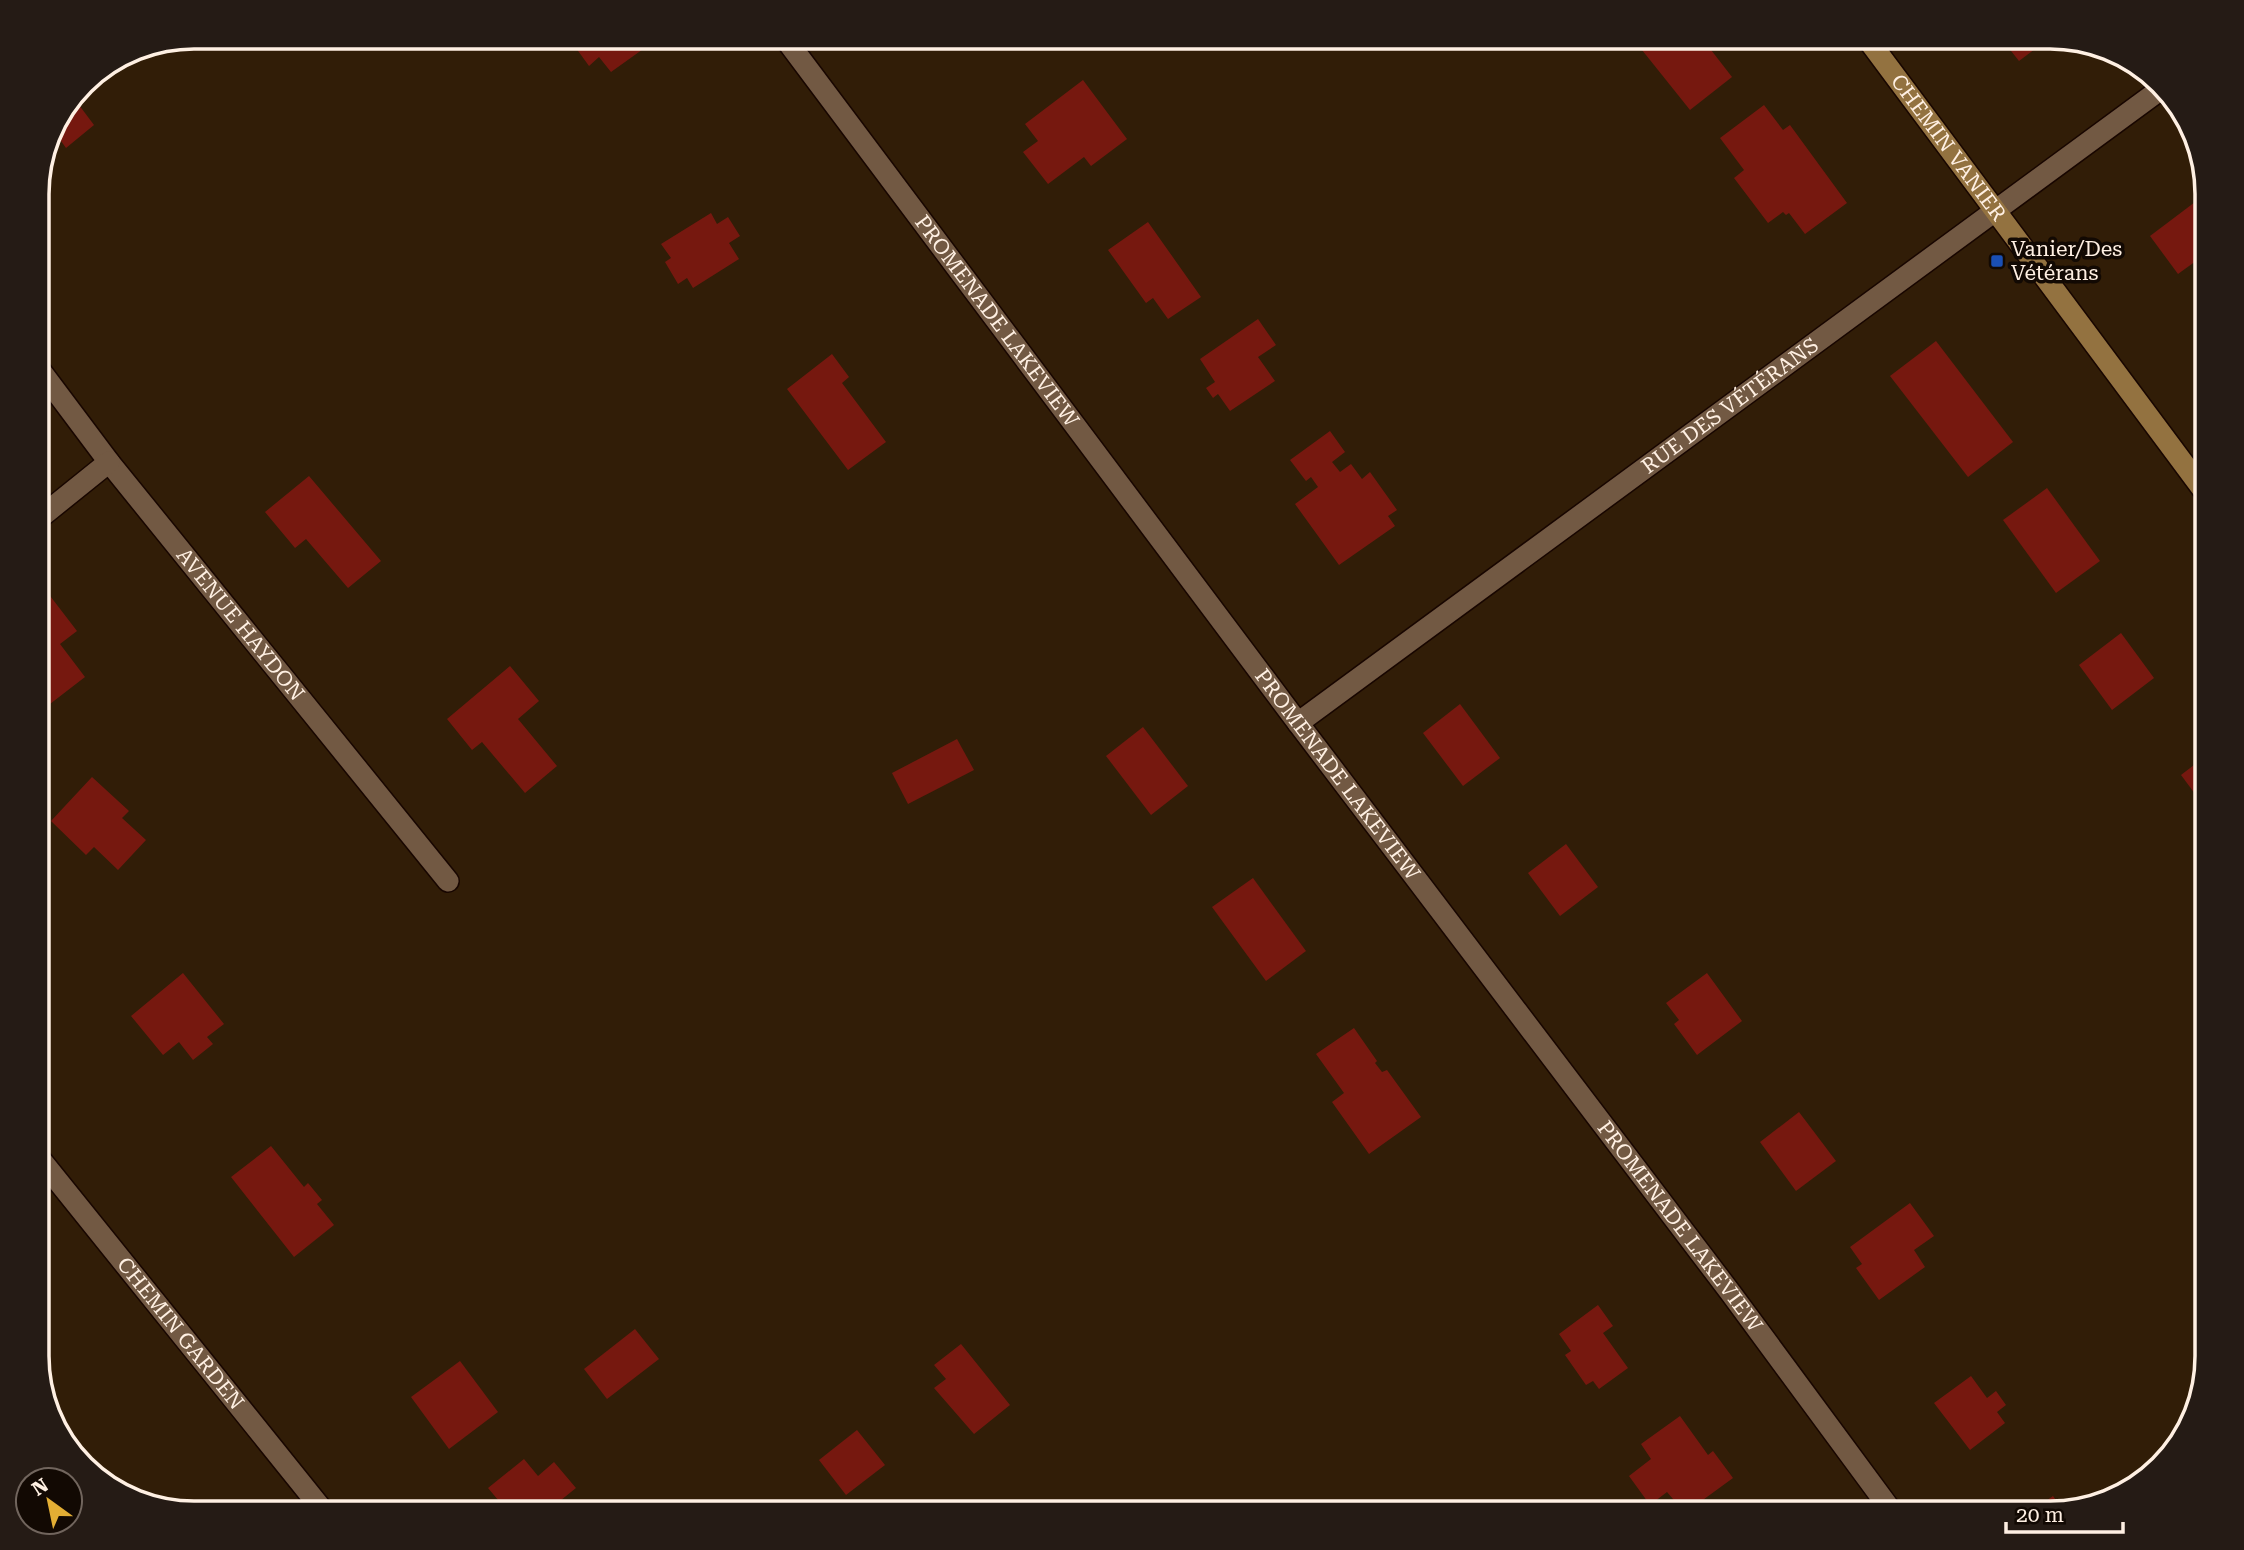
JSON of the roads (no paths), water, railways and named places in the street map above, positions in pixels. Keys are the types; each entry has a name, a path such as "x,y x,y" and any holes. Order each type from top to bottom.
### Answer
{"street":[{"name":"PROMENADE LAKEVIEW","path":"794,49 1298,723 1713,1269 1884,1501"},
{"name":"CHEMIN VANIER","path":"1875,49 2195,479"},
{"name":"RUE DES VÉTÉRANS","path":"1298,723 2155,94"},
{"name":"AVENUE HAYDON","path":"49,382 108,462 448,881"},
{"path":"49,510 108,462"},
{"name":"CHEMIN GARDEN","path":"49,1170 315,1501"}],"place":[{"name":"Vanier/Des Vétérans","path":"1997,261"}]}
